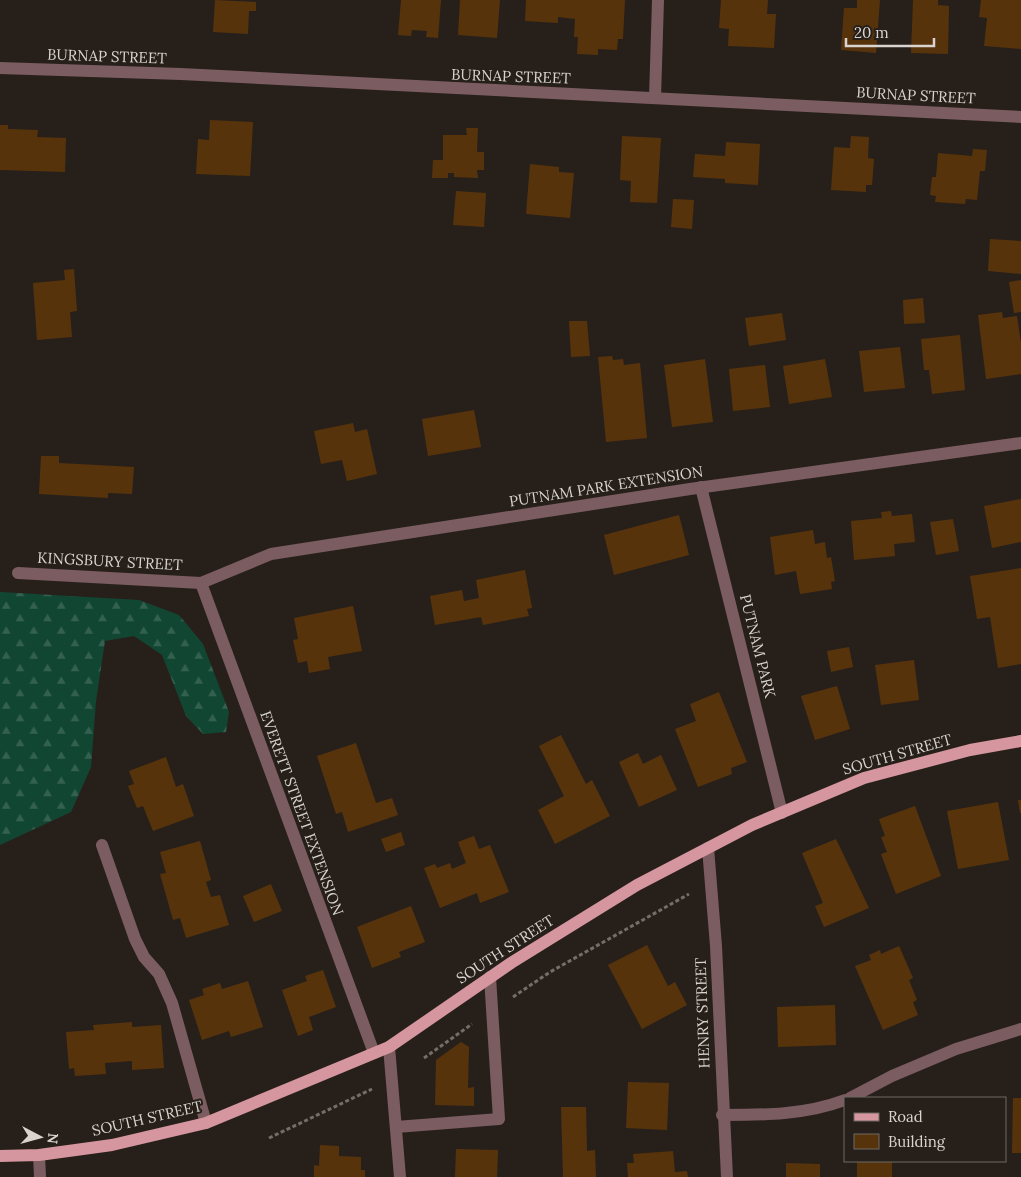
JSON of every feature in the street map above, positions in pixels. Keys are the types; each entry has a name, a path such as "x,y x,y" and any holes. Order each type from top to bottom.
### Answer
{"main road":[{"name":"SOUTH STREET","path":"0,1156 39,1155 112,1144 206,1123 389,1047 490,977 637,885 782,812 864,778 970,750 1021,741"}],"street":[{"path":"655,98 658,0"},
{"name":"BURNAP STREET","path":"0,68 1021,117"},
{"name":"PUTNAM PARK EXTENSION","path":"201,583 271,554 701,487 1021,443"},
{"name":"PUTNAM PARK","path":"701,487 782,812"},
{"name":"KINGSBURY STREET","path":"18,572 201,583"},
{"name":"EVERETT STREET EXTENSION","path":"201,583 374,1053"},
{"path":"102,845 135,939 144,957 159,974 172,1004 206,1123"},
{"name":"HENRY STREET","path":"708,848 716,946 722,1115 727,1177"},
{"path":"396,1127 499,1119 490,977"},
{"path":"852,1097 892,1076 956,1049 1021,1029"},
{"path":"389,1047 400,1177"},
{"path":"722,1115 803,1112 826,1108 844,1100"},
{"path":"39,1155 40,1177"}],"path":[{"path":"424,1058 550,972 689,894"},
{"path":"269,1138 375,1088"}],"green space":[{"path":"0,592 139,600 179,615 203,644 229,712 226,732 203,734 186,716 162,655 134,636 105,641 96,701 91,767 71,812 0,845"}],"building":[{"path":"215,0 256,2 256,11 249,11 248,34 213,32"},
{"path":"401,0 441,0 438,38 426,37 427,31 412,30 411,36 398,35"},
{"path":"460,0 500,0 497,38 458,35"},
{"path":"526,0 625,0 623,39 618,39 617,50 598,49 598,55 577,54 578,37 574,37 575,19 558,17 558,23 525,21"},
{"path":"721,0 768,0 767,14 776,14 774,48 728,46 729,29 719,28"},
{"path":"857,0 880,0 876,53 841,50 844,8 857,8"},
{"path":"913,0 938,0 938,5 949,6 948,54 911,53"},
{"path":"981,0 1021,0 1021,49 984,46 987,18 979,17"},
{"path":"210,120 253,122 250,176 196,174 198,139 209,140"},
{"path":"0,125 8,125 8,129 38,130 37,137 66,138 65,172 0,170"},
{"path":"466,128 478,128 477,152 484,152 484,170 477,170 478,178 454,177 454,173 448,173 448,178 432,178 433,160 443,160 443,135 467,135"},
{"path":"622,136 661,138 657,203 630,202 631,181 620,180"},
{"path":"851,136 869,137 868,158 874,159 872,185 866,185 866,192 831,190 834,147 850,148"},
{"path":"726,142 760,144 758,185 725,183 725,179 693,177 695,154 725,156"},
{"path":"973,149 987,150 985,171 980,171 977,200 966,199 965,204 935,202 936,196 930,195 932,177 936,177 938,153 972,156"},
{"path":"530,164 559,167 559,172 574,173 570,218 526,214"},
{"path":"456,191 486,193 484,227 453,225"},
{"path":"673,199 694,200 692,229 671,227"},
{"path":"990,239 1021,241 1021,274 988,271"},
{"path":"74,269 77,311 70,312 72,337 37,340 33,283 65,280 64,270"},
{"path":"1021,280 1021,312 1014,313 1009,282"},
{"path":"923,298 925,323 904,324 903,300"},
{"path":"1002,312 1003,318 1017,316 1021,343 1021,374 986,379 978,315"},
{"path":"782,313 786,340 749,346 745,318"},
{"path":"569,321 587,321 590,356 571,357"},
{"path":"960,335 965,390 932,394 929,370 924,370 921,339"},
{"path":"900,347 905,388 864,392 859,351"},
{"path":"612,356 613,360 623,359 624,365 640,363 647,438 606,442 598,357"},
{"path":"705,359 713,422 672,427 664,365"},
{"path":"825,359 832,397 789,404 783,366"},
{"path":"765,365 770,407 733,411 729,369"},
{"path":"474,410 481,447 428,456 422,419"},
{"path":"353,423 355,432 367,429 377,474 347,481 342,460 321,464 314,431"},
{"path":"41,456 59,456 59,463 134,467 132,494 108,493 108,498 39,494"},
{"path":"1021,499 1021,542 992,548 984,506"},
{"path":"891,511 892,516 912,514 915,542 894,544 895,556 854,560 851,521 882,518 881,512"},
{"path":"679,515 689,555 614,575 604,535"},
{"path":"953,519 959,551 936,555 930,522"},
{"path":"813,530 815,544 825,542 827,558 831,557 835,581 831,582 832,589 800,594 796,571 775,575 770,537"},
{"path":"1021,568 1021,664 998,668 990,617 977,619 970,576"},
{"path":"525,570 532,608 527,609 529,616 483,625 481,617 435,625 430,596 462,590 464,601 479,598 476,580"},
{"path":"353,606 362,651 328,657 330,669 309,673 307,661 298,663 293,640 298,639 294,618"},
{"path":"849,647 853,667 831,672 827,651"},
{"path":"914,660 919,700 881,705 875,665"},
{"path":"837,686 850,729 815,740 801,696"},
{"path":"719,692 747,762 731,768 732,774 698,787 675,729 696,721 690,704"},
{"path":"561,735 586,784 592,780 610,816 555,844 538,810 564,796 539,746"},
{"path":"356,743 376,803 392,798 398,815 348,832 342,812 336,814 317,756"},
{"path":"638,753 643,764 661,755 677,790 639,807 619,762"},
{"path":"166,757 176,787 183,784 194,816 153,831 143,806 137,808 128,786 134,784 129,771"},
{"path":"1018,800 1021,800 1021,813 1020,813"},
{"path":"998,802 1009,860 958,869 947,811"},
{"path":"915,806 941,876 896,894 881,854 887,852 881,837 885,836 879,819"},
{"path":"401,832 405,845 386,852 381,839"},
{"path":"474,836 479,849 490,845 509,892 480,903 477,893 440,908 424,868 435,864 437,868 450,863 452,869 466,863 458,842"},
{"path":"836,839 869,908 824,927 815,906 823,903 802,853"},
{"path":"200,841 211,880 206,882 211,897 220,895 229,925 186,938 180,918 173,920 160,874 166,873 160,852"},
{"path":"271,884 282,911 254,922 243,896"},
{"path":"411,906 425,942 399,952 401,957 372,968 357,927"},
{"path":"647,945 668,986 675,982 687,1005 642,1029 608,965"},
{"path":"899,946 913,978 909,980 917,1000 913,1002 918,1015 883,1030 855,966 871,960 869,955 880,950 881,954"},
{"path":"323,970 336,1007 309,1017 313,1030 298,1036 282,990 307,981 305,976"},
{"path":"248,981 263,1027 231,1037 229,1031 202,1040 189,1000 204,995 202,989 220,983 222,989"},
{"path":"835,1005 836,1045 778,1047 777,1007"},
{"path":"132,1022 132,1027 161,1025 164,1068 132,1070 132,1061 105,1063 106,1074 75,1076 74,1068 69,1069 66,1032 94,1030 93,1025"},
{"path":"461,1042 469,1047 468,1088 474,1087 474,1106 435,1105 436,1060"},
{"path":"628,1082 669,1083 667,1130 626,1128"},
{"path":"1013,1098 1021,1098 1021,1153 1012,1153"},
{"path":"561,1107 586,1107 587,1151 595,1150 596,1177 563,1177"},
{"path":"320,1145 339,1146 339,1156 361,1157 361,1170 365,1170 365,1177 314,1177 314,1165 319,1166"},
{"path":"456,1149 498,1150 497,1177 455,1177"},
{"path":"673,1151 675,1172 687,1171 688,1177 628,1177 627,1163 634,1163 633,1154"},
{"path":"857,1162 892,1162 892,1177 857,1177"},
{"path":"786,1163 820,1164 820,1177 786,1177"}]}
